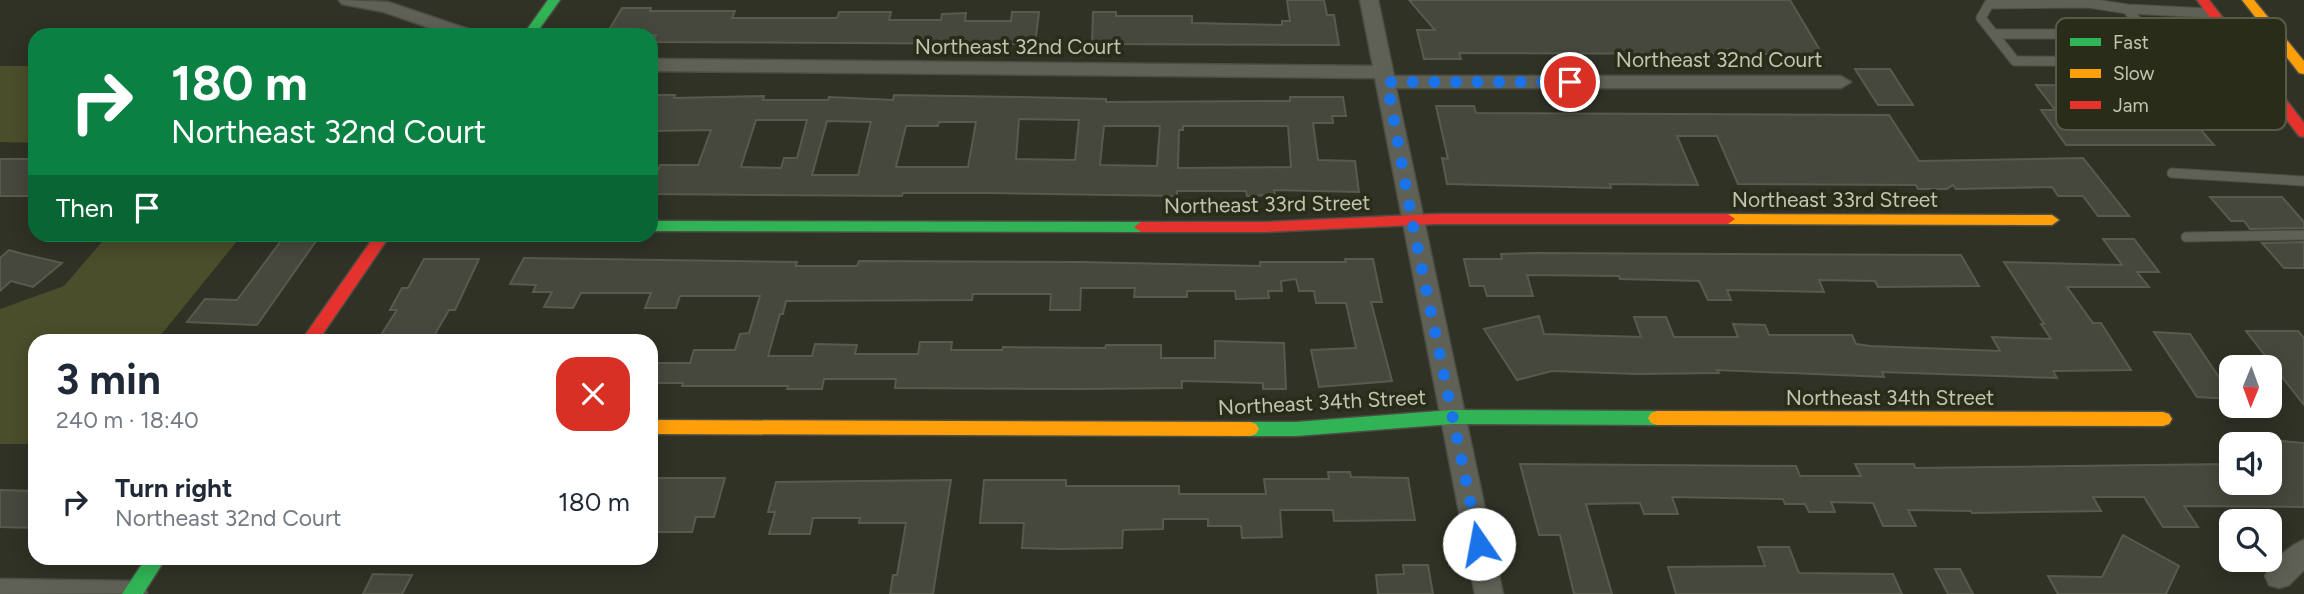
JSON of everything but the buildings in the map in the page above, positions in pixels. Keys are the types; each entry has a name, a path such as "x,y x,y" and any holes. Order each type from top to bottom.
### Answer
{"street":[{"path":"348,0 388,7 448,28"},
{"path":"533,28 554,0"},
{"path":"1369,0 1489,594"},
{"path":"2248,0 2263,18"},
{"path":"2286,47 2304,69"},
{"name":"Northeast 32nd Court","path":"658,65 1841,82"},
{"path":"2286,109 2304,133"},
{"name":"Northeast 33rd Street","path":"658,226 1266,227 1412,221 2052,220"},
{"path":"314,334 378,242"},
{"name":"Northeast 34th Street","path":"658,427 1296,429 1452,417 2163,418"},
{"path":"2279,576 2304,552"},
{"path":"0,591 133,593 152,565"}],"lane":[{"path":"2056,61 2015,61 1981,18 1989,4 2089,3 2127,9 2208,7"},
{"path":"2127,9 2135,18"},
{"path":"1994,34 2056,34"},
{"path":"2172,173 2304,181"},
{"path":"2186,237 2304,235"}],"shaded area":[{"path":"0,66 28,66 28,143 0,142"},
{"path":"102,242 236,242 162,334 28,334 28,444 0,444 0,309 64,286"}],"traffic: fast":[{"path":"534,28 554,0"},
{"path":"658,226 1141,227"},
{"path":"1250,429 1296,429 1452,417 1657,418"},
{"path":"132,594 152,565"}],"traffic: slow":[{"path":"2248,0 2262,18"},
{"path":"2286,48 2304,70"},
{"path":"1728,219 2052,220"},
{"path":"1657,418 2163,419"},
{"path":"658,427 1250,429"}],"traffic: jam":[{"path":"2203,0 2217,18"},
{"path":"2286,109 2304,133"},
{"path":"1141,227 1266,227 1436,219 1728,219"},
{"path":"314,334 378,242"}],"route":[{"path":"1479,544 1412,221 1387,82 1570,82"}]}
